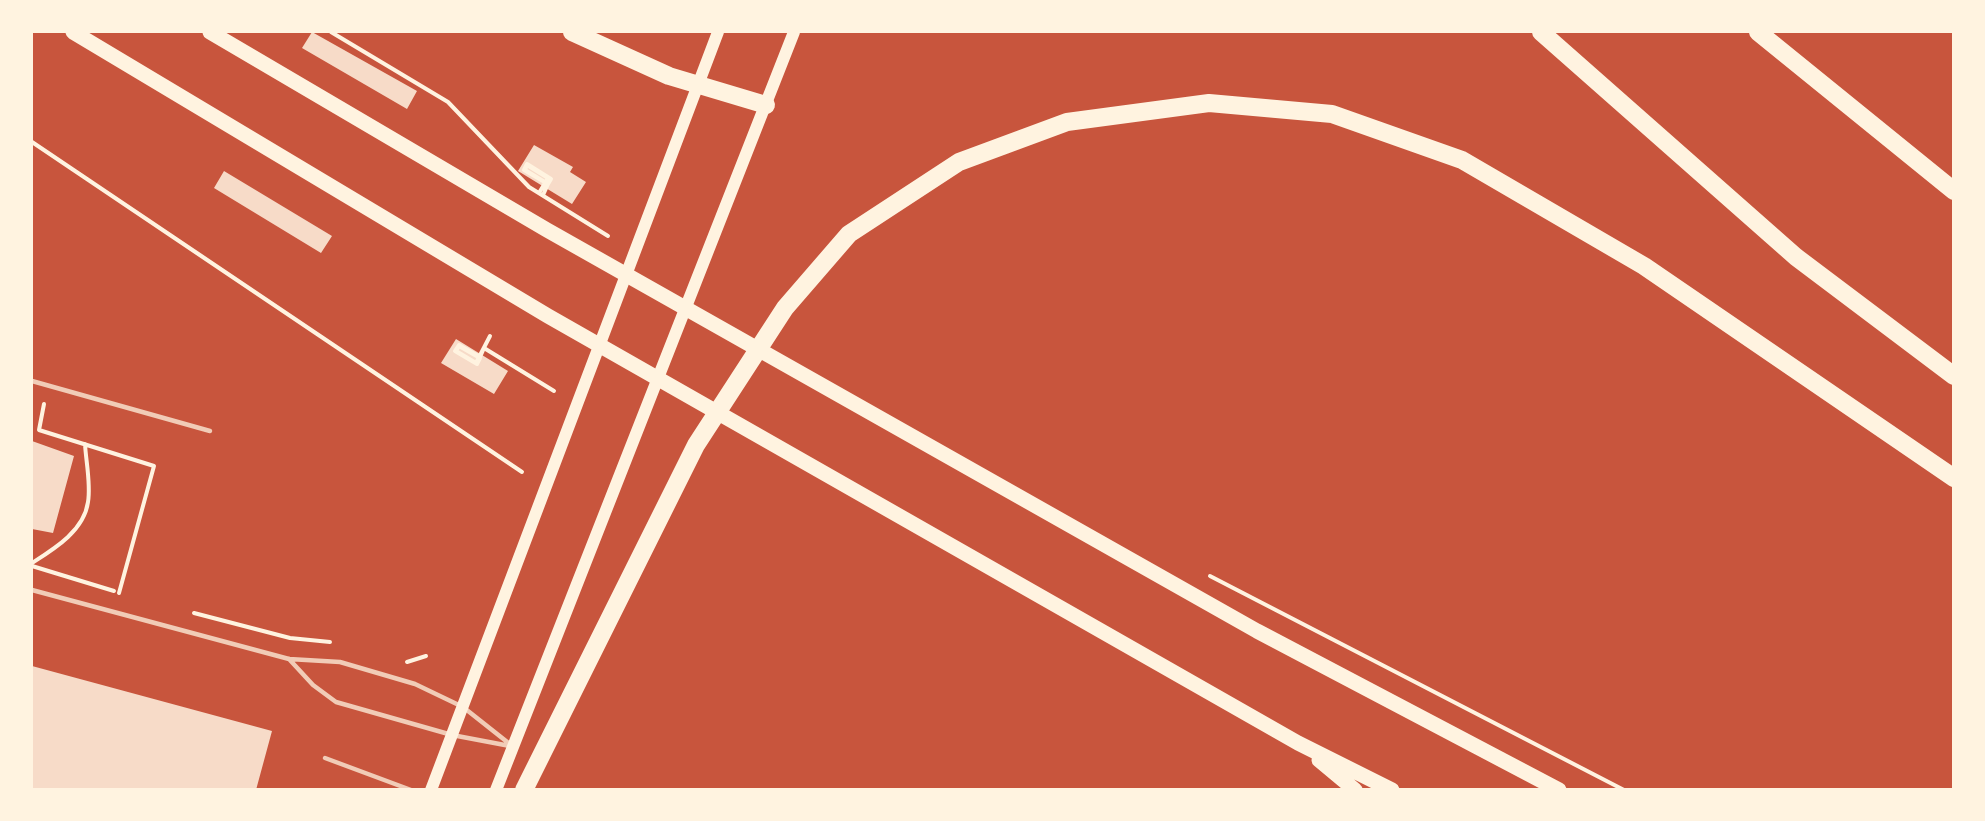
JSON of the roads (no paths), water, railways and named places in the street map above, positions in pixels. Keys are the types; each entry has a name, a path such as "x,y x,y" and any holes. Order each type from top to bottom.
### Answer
{"highway":[{"path":"572,32 669,76 766,105"},
{"path":"1541,32 1796,257 1953,376"},
{"path":"1758,32 1953,191"},
{"path":"524,789 696,445 785,308 849,234 959,162 1067,122 1209,103 1332,114 1462,160 1634,260 1953,478"}],"main road":[{"path":"73,32 548,316 1299,743 1392,789"},
{"path":"210,32 547,230 1257,631 1559,789"},
{"path":"431,789 718,32"},
{"path":"496,789 794,32"},
{"path":"1299,743 1355,789"}],"lane":[{"path":"32,381 210,431"},
{"path":"32,590 289,659 340,662 415,684 463,707 512,746"},
{"path":"289,659 314,686 336,702 452,735 512,746"},
{"path":"324,759 411,789"}]}
